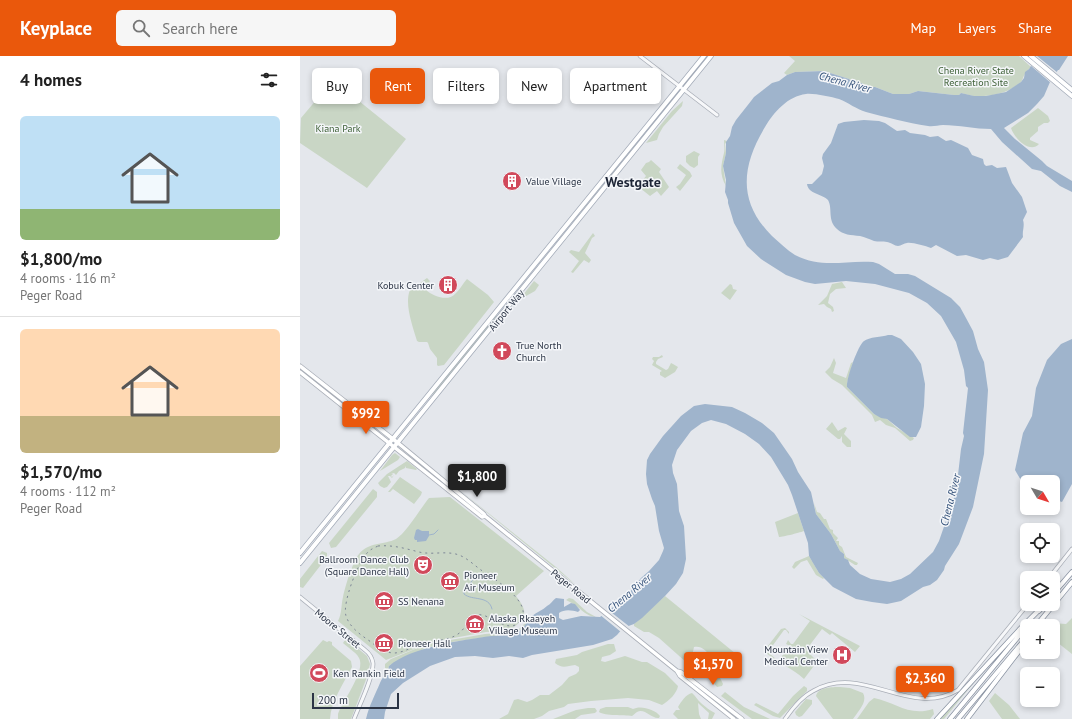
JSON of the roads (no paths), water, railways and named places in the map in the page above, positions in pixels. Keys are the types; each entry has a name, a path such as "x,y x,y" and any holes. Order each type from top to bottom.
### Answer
{"main road":[{"name":"Airport Way","path":"300,553 704,56"},
{"name":"Airport Way","path":"300,564 711,56"},
{"path":"1028,57 1060,83 1072,96"},
{"path":"1060,83 1072,90"},
{"name":"Peger Road","path":"300,366 398,443 485,516 677,671 681,672 742,719"},
{"name":"Peger Road","path":"300,372 482,517 485,516"},
{"path":"1060,586 1072,572"},
{"path":"1042,619 1072,582"},
{"path":"937,719 1038,611"},
{"path":"950,719 1038,611"},
{"path":"958,719 1020,646"},
{"path":"967,719 1020,651"},
{"name":"Peger Road","path":"677,671 680,676 734,719"}],"street":[{"path":"640,56 717,115"},
{"path":"1055,571 1072,549"},
{"name":"Moore Street","path":"300,598 368,652 372,661 370,676 354,719"},
{"path":"948,699 959,688 1022,611"},
{"path":"785,719 805,696 821,687 841,684 862,689"}],"water":[{"name":"Chena River","path":"1037,56 1068,56 1050,82 1044,96 1037,104 1028,113 1004,128 1047,166 1072,181 1072,192 1060,186 1041,171 1032,169 1002,142 991,129 949,125 930,126 912,123 866,112 839,99 813,94 799,95 787,101 777,110 757,142 751,156 748,170 747,184 753,210 761,223 772,236 792,253 805,259 824,263 873,262 895,274 908,274 915,276 951,298 960,307 973,331 978,349 984,362 988,390 984,454 973,507 959,544 937,580 901,601 887,604 856,599 833,587 819,573 809,556 808,543 792,495 788,485 771,457 759,444 745,434 726,424 711,420 702,423 691,431 677,450 672,465 677,484 679,511 684,526 686,559 683,573 676,584 642,618 634,624 623,628 612,639 593,645 532,655 523,658 509,656 493,658 475,656 455,657 430,666 403,683 391,694 384,719 366,719 372,701 389,666 399,659 437,645 491,636 509,635 518,632 532,616 544,609 556,598 564,599 564,607 571,603 575,604 580,610 578,612 568,610 559,613 559,618 563,620 581,616 600,617 625,598 641,578 659,560 664,548 659,531 655,506 647,484 647,460 663,436 681,416 694,406 705,404 732,407 762,423 774,433 792,459 798,472 811,492 816,514 831,534 840,551 844,554 844,558 848,560 850,565 860,574 871,579 890,582 901,579 910,574 933,552 939,541 956,492 964,436 963,433 968,388 966,386 964,370 956,342 941,316 927,303 909,293 875,284 846,281 815,284 805,282 786,275 761,259 747,246 734,223 728,203 725,192 726,180 723,166 726,153 726,142 736,120 754,97 772,83 779,81 787,75 795,72 824,71 893,94 909,94 918,91 954,95 959,95 961,93 974,96 986,96 1006,92 1021,82 1024,78 1025,72 1029,69"},
{"path":"864,120 885,123 897,131 905,130 910,133 930,137 938,136 946,141 951,140 968,148 972,155 983,159 986,166 992,165 997,168 1006,167 1012,183 1022,197 1027,212 1023,220 1023,237 1008,257 998,260 990,258 983,260 966,255 957,256 936,245 931,248 919,244 909,243 897,246 888,242 874,241 862,236 845,234 839,231 832,222 828,200 810,190 807,184 812,184 822,174 824,166 822,158 823,154 831,143 838,124"},
{"path":"888,335 901,339 913,352 921,364 925,384 924,406 921,427 916,437 910,437 887,419 881,418 874,414 847,387 850,370 864,341"},
{"path":"1072,339 1072,484 1062,502 1060,501 1060,475 1020,475 1020,479 1015,470 1023,433 1032,416 1036,388 1047,360 1061,344"},
{"path":"418,529 422,531 429,531 429,536 426,541 417,542 417,540 415,540 416,530"}],"waterway":[{"path":"429,535 434,534 438,530"},
{"path":"475,576 470,584 464,589 464,594 484,600 492,609"}],"railway":[{"path":"378,546 394,546 424,553 451,553 462,556 510,591 517,598 522,606 523,613 521,620 516,625 511,626 499,623 482,615 477,615 471,619 461,632 450,638 423,643 395,653 382,650 353,628 346,616 345,610 352,583 360,564 368,552 378,546"}],"place":[{"name":"Value Village","path":"512,181"},
{"name":"Kobuk Center","path":"448,285"},
{"name":"True North Church","path":"502,351"},
{"name":"Ballroom Dance Club (Square Dance Hall)","path":"423,565"},
{"name":"Pioneer Air Museum","path":"450,581"},
{"name":"SS Nenana","path":"384,601"},
{"name":"Alaska Rkaayeh Village Museum","path":"475,624"},
{"name":"Pioneer Hall","path":"384,643"},
{"name":"Mountain View Medical Center","path":"842,655"},
{"name":"Ken Rankin Field","path":"319,673"}],"district":[{"name":"Westgate","path":"633,182"}],"park label":[{"name":"Chena River State Recreation Site","path":"976,76"},
{"name":"Kiana Park","path":"338,128"}]}
